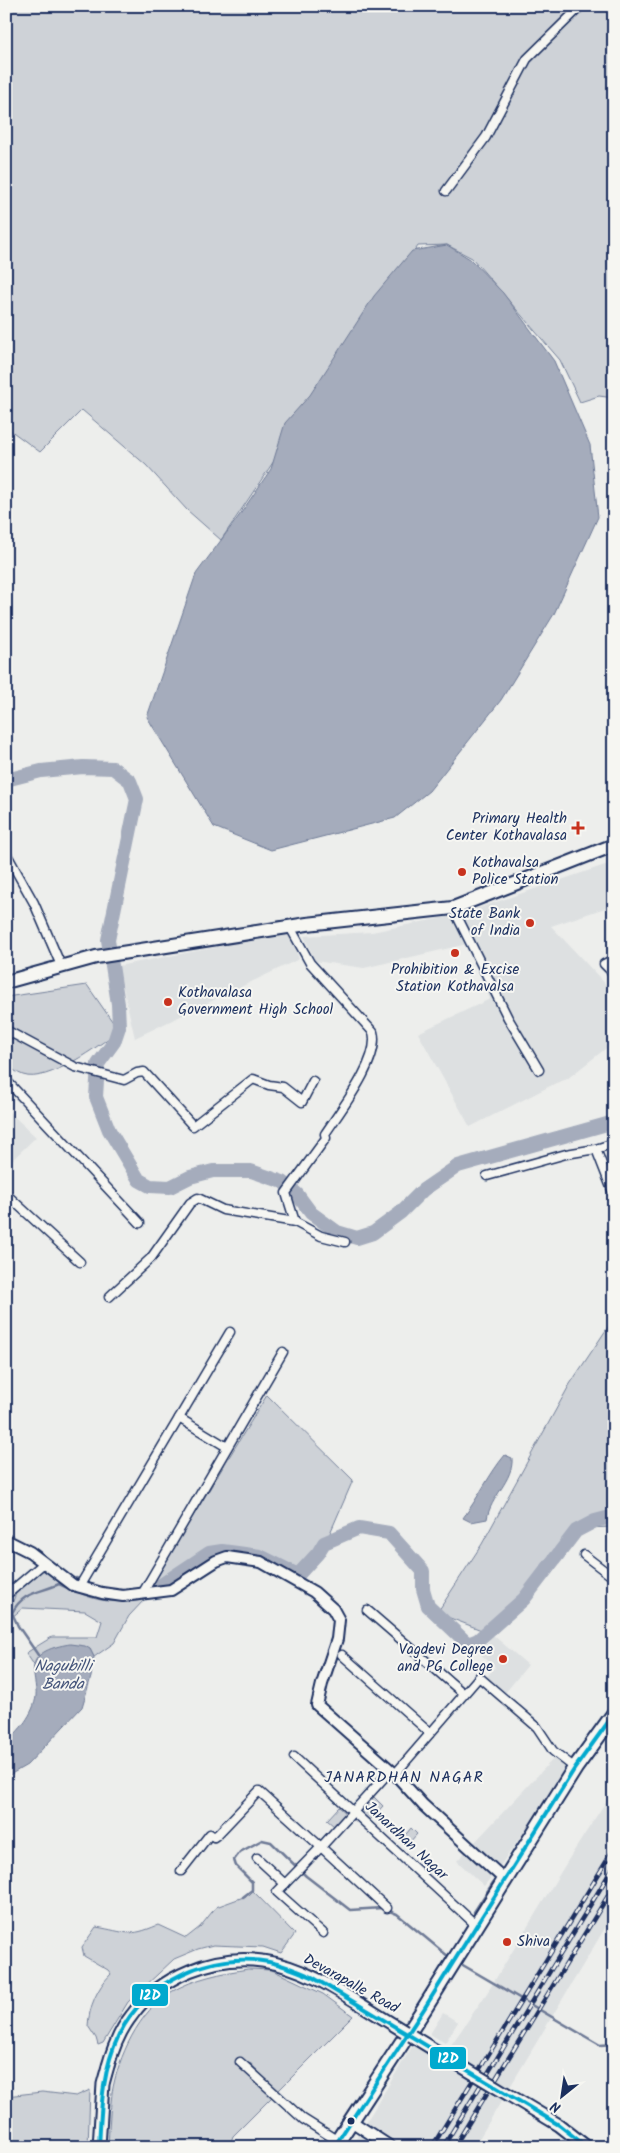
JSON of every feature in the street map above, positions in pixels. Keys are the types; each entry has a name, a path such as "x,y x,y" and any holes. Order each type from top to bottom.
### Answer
{"highway":[{"path":"336,2144 575,1768 614,1714"}],"main road":[{"path":"8,978 62,968 96,957 290,927 453,908 614,845"},
{"name":"Devarapalle Road","path":"99,2147 103,2084 120,2033 132,2014 162,1987 179,1976 207,1964 238,1959 263,1960 291,1968 342,1994 558,2126 587,2147"}],"street":[{"path":"446,191 486,137 527,59 581,6"},
{"path":"6,853 34,903 62,968"},
{"path":"453,908 508,1018 539,1070"},
{"path":"290,927 310,963 373,1032 376,1041 360,1083 325,1134 326,1138 286,1193 295,1222"},
{"path":"614,959 604,964 614,974"},
{"path":"6,1030 75,1067 124,1080 137,1073 144,1072 193,1126 253,1079 269,1085 283,1087 302,1102 313,1081"},
{"path":"6,1080 140,1223"},
{"path":"487,1176 614,1142"},
{"path":"596,1148 614,1195"},
{"path":"6,1194 80,1262"},
{"path":"109,1297 151,1258 190,1203 198,1198 223,1210 295,1222 321,1236 345,1242"},
{"path":"80,1586 230,1332"},
{"path":"142,1594 282,1352"},
{"path":"179,1418 227,1447"},
{"path":"6,1540 30,1552 68,1581 114,1595 171,1590 216,1561 228,1557 261,1562 314,1592 334,1609 339,1620 337,1639 317,1705 393,1772 423,1805 504,1880"},
{"path":"584,1555 614,1578"},
{"path":"6,1591 10,1592 44,1563"},
{"path":"367,1610 464,1694"},
{"path":"342,1655 430,1733"},
{"path":"323,1933 277,1892 430,1733 479,1677 538,1727 553,1751 575,1768"},
{"name":"Janardhan Nagar","path":"294,1758 476,1925"},
{"path":"181,1871 210,1834 214,1837 218,1834 259,1791 387,1908"},
{"path":"257,1858 286,1884"},
{"path":"240,2062 303,2119 336,2144"},
{"path":"351,2121 391,2147"}],"shaded area":[{"path":"6,6 614,6 614,398 599,396 580,402 560,360 472,258 447,245 418,246 221,540 187,510 146,465 82,410 40,452 6,427"},
{"path":"614,862 614,905 551,926 614,993 614,1042 567,1079 470,1127 418,1033 490,999 467,944 364,968 315,961 304,936 372,932 461,914"},
{"name":"Kothavalasa Government High School","path":"290,933 299,959 135,1038 118,966"},
{"path":"87,985 119,1031 73,1062 46,1074 23,1075 6,1065 6,997"},
{"path":"6,1109 36,1137 6,1166"},
{"path":"614,1318 614,1527 581,1528 492,1634 437,1613 482,1544 570,1384"},
{"path":"267,1395 353,1480 321,1554 301,1580 272,1558 225,1548 205,1551 179,1571 151,1585"},
{"path":"43,1568 67,1586 90,1597 115,1602 144,1600 129,1616 114,1643 94,1657 90,1649 40,1655 34,1665 26,1653 52,1637 97,1637 102,1621 85,1611 23,1608 6,1622 6,1608 10,1609 18,1588"},
{"name":"Vagdevi Degree and PG College","path":"493,1635 528,1665 505,1693 486,1678 495,1667 479,1653"},
{"path":"556,1756 569,1768 484,1886 457,1861"},
{"path":"614,1789 614,1913 474,2147 380,2147 372,2141 369,2147 351,2147 413,2045 440,2061 487,1993"},
{"path":"374,1797 383,1806 369,1821 360,1812"},
{"path":"339,1807 346,1813 334,1826 327,1820"},
{"path":"411,1828 417,1834 408,1844 402,1839"},
{"path":"253,1891 295,1934 281,1953 263,1947 213,1945 174,1959 128,2002 103,2043 98,2045 88,2026 89,2019 92,2005 98,1992 111,1974 108,1970 84,1956 82,1947 96,1927 133,1933 158,1925 186,1938 200,1927 216,1907 249,1895"},
{"path":"248,1969 272,1970 323,1994 353,2016 233,2136 229,2147 108,2147 112,2093 119,2065 132,2036 149,2011 160,2000 180,1987 219,1974"},
{"path":"443,2013 458,2022 445,2043 430,2034"},
{"path":"90,2090 88,2147 6,2147 6,2096 42,2092 76,2096"}],"water":[{"path":"447,245 470,259 503,293 554,361 590,445 598,517 554,614 501,700 429,791 395,818 271,850 214,827 147,717 196,574 271,469 285,423 310,395 374,296 412,251"},
{"path":"505,1455 512,1458 512,1466 506,1481 492,1503 487,1519 471,1522 463,1518 494,1470"},
{"name":"Nagubilli Banda","path":"70,1644 85,1646 90,1649 94,1657 91,1677 82,1707 27,1765 6,1777 6,1742 25,1722 35,1702 34,1665 36,1660 44,1652"}],"waterway":[{"path":"6,780 41,771 83,767 113,768 130,781 137,799 108,940 118,1004 119,1027 114,1042 98,1064 96,1097 109,1130 139,1180 150,1186 170,1187 190,1177 213,1171 251,1171 283,1182 297,1194 311,1213 337,1232 357,1238 373,1233 400,1213 423,1190 458,1166 614,1122"},
{"path":"161,1585 209,1553 222,1551 260,1556 298,1575 318,1553 324,1543 359,1528 389,1533 423,1571 423,1589 428,1606 468,1644 478,1640 524,1599 576,1531 595,1521 614,1516"},
{"path":"76,1578 93,1586"},
{"path":"38,1655 18,1626 12,1613 21,1600 32,1594 59,1584 70,1589"},
{"path":"98,1587 108,1589"},
{"path":"365,1805 391,1776"},
{"path":"243,1897 252,1890 252,1882 236,1866 234,1860 240,1852 262,1840 271,1842 306,1876 350,1910 382,1908"},
{"path":"302,1873 317,1856"},
{"path":"474,1912 496,1878 494,1876"},
{"path":"387,1910 397,1914 449,1957 446,1961"},
{"path":"461,1964 600,2045 614,2044"},
{"path":"250,2064 266,2081"}],"railway":[{"path":"432,2147 614,1849"},
{"path":"443,2147 614,1866"},
{"path":"454,2147 614,1886"}],"transit line":[{"name":"12D","path":"334,2147 424,2009 575,1768 614,1714"},
{"name":"12D","path":"99,2147 103,2090 109,2062 119,2035 131,2016 145,1999 163,1985 182,1974 203,1966 225,1961 247,1960 275,1963 312,1977 559,2125 587,2147"}],"place":[{"name":"Primary Health Center Kothavalasa","path":"578,828"},
{"name":"Kothavalsa Police Station","path":"462,872"},
{"name":"State Bank of India","path":"530,923"},
{"name":"Prohibition & Excise Station Kothavalsa","path":"455,953"},
{"name":"Kothavalasa Government High School","path":"168,1002"},
{"name":"Vagdevi Degree and PG College","path":"503,1659"},
{"name":"Shiva","path":"507,1942"}],"district":[{"name":"JANARDHAN NAGAR","path":"404,1777"}]}
